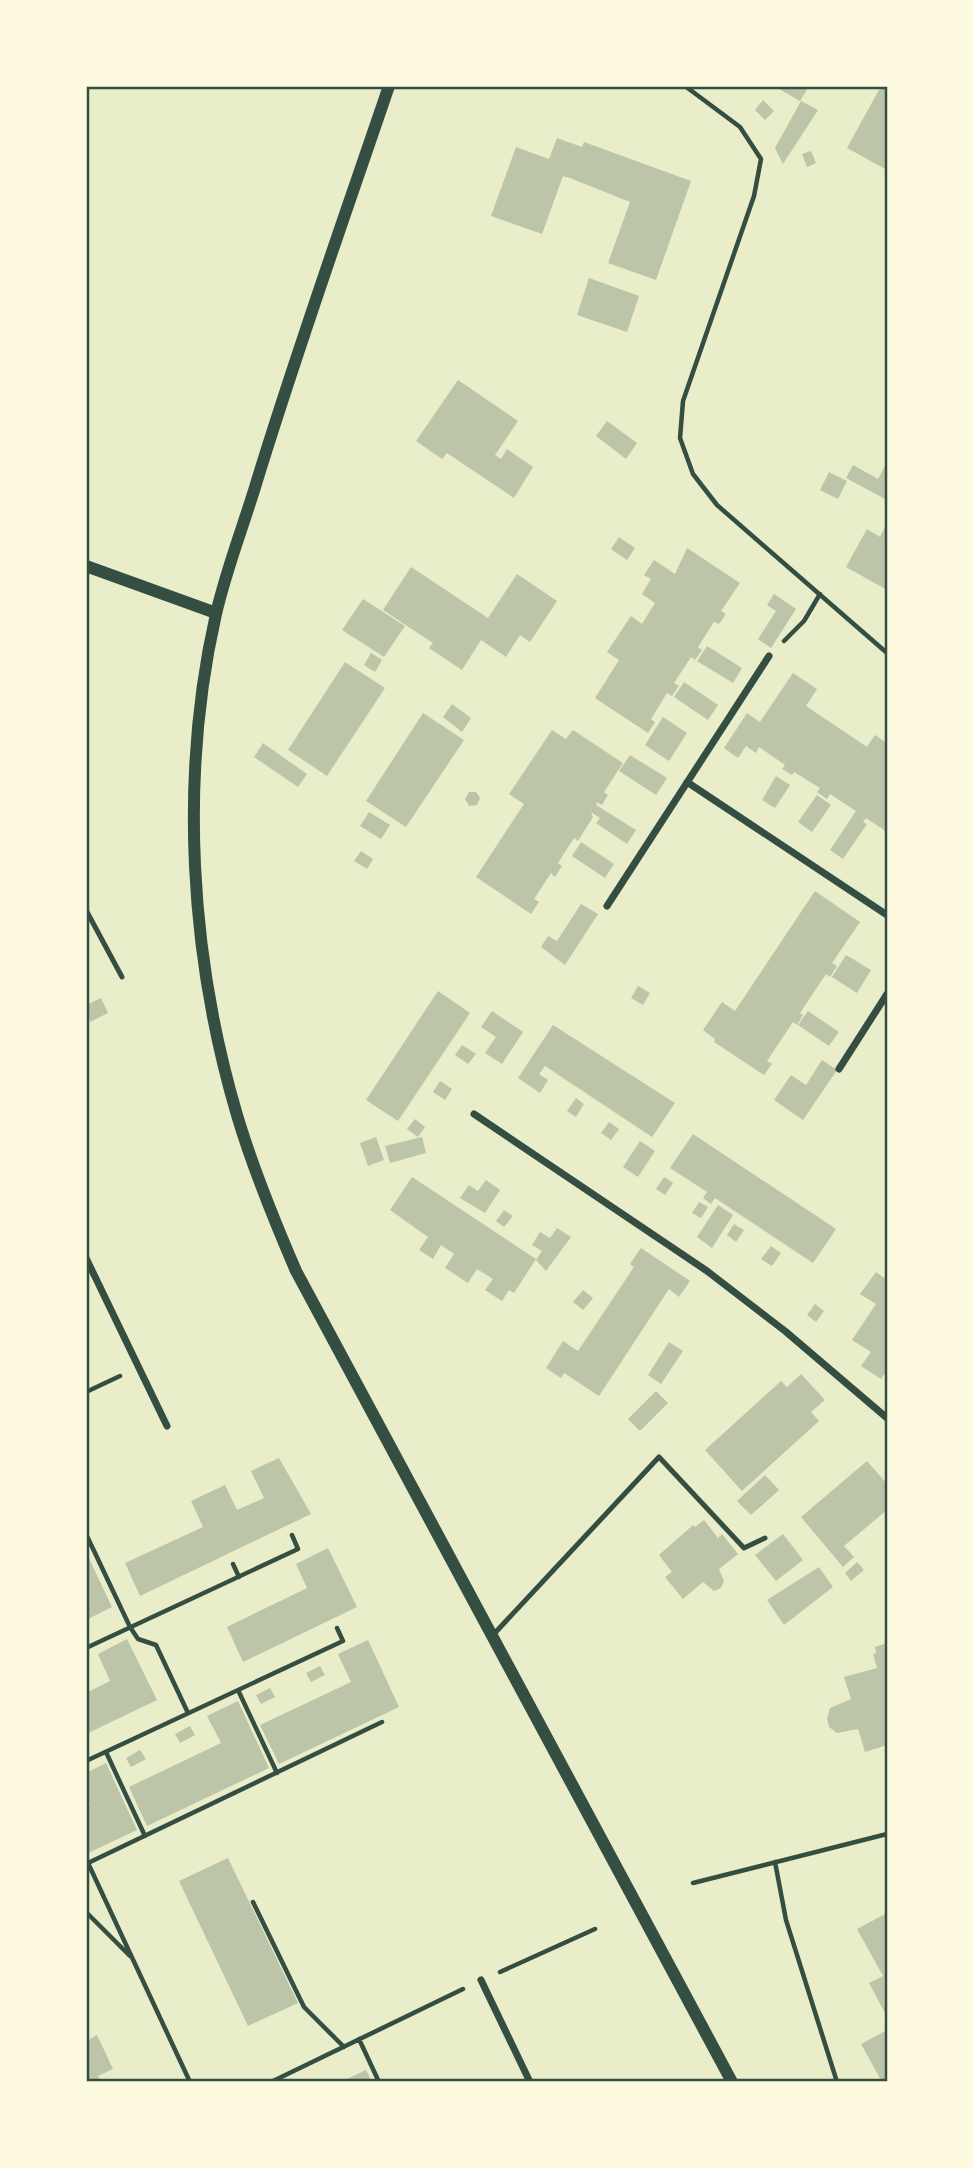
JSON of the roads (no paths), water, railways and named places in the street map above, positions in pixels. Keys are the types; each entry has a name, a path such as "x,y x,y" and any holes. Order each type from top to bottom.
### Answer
{"street":[{"path":"389,86 284,392 216,613 203,689 195,777 194,863 215,1027 236,1114 261,1188 296,1271 732,2082"},
{"path":"86,566 216,613"},
{"path":"607,906 769,656"},
{"path":"687,782 887,915"},
{"path":"839,1069 887,994"},
{"path":"474,1114 707,1271 785,1331 887,1418"},
{"path":"86,1258 167,1426"},
{"path":"481,1980 530,2082"}],"lane":[{"path":"86,911 122,977"},
{"path":"491,1637 659,1457 744,1548 765,1538"}]}
